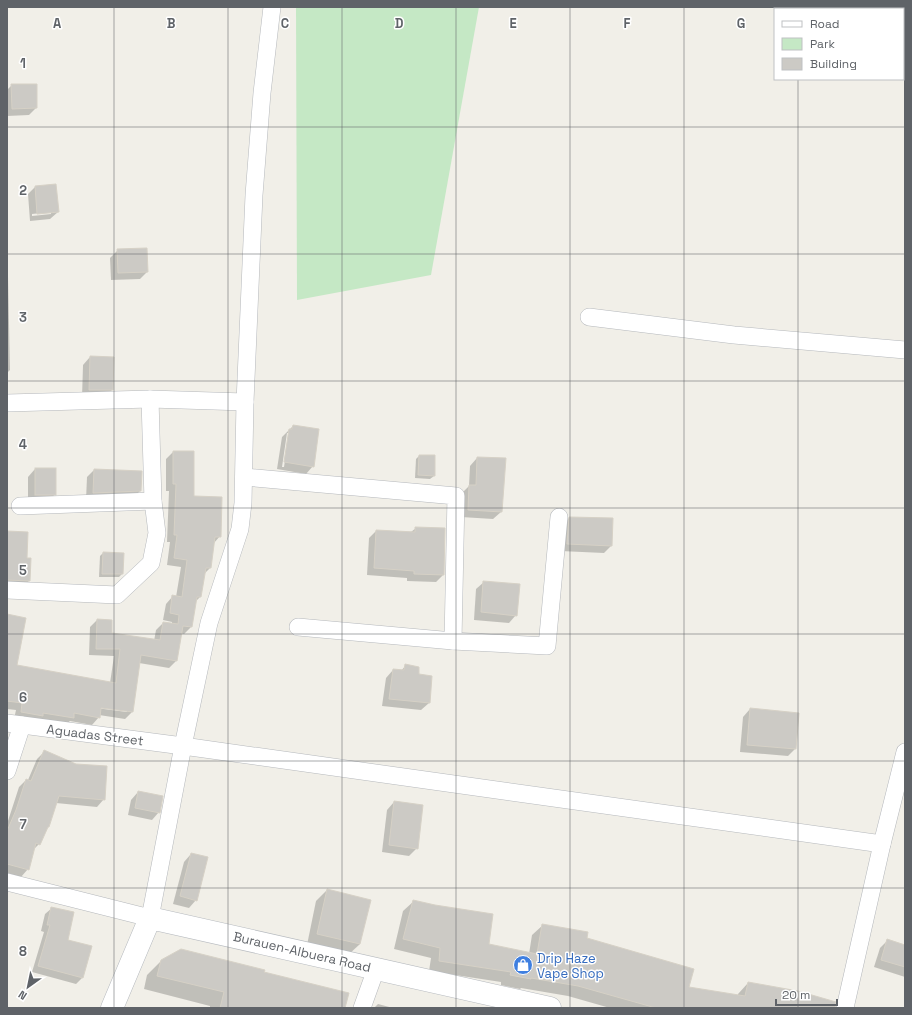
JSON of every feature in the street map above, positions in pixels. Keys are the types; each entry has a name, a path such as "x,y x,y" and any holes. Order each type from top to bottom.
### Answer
{"street":[{"path":"112,1008 150,918 183,746 210,623 240,529 243,503 245,402 254,195 262,93 272,7"},
{"path":"589,318 734,335 905,350"},
{"path":"7,403 150,399 245,402"},
{"path":"7,590 117,595 151,564 157,533 153,501 150,399"},
{"path":"244,477 456,496 453,641"},
{"path":"20,506 153,501"},
{"path":"298,627 453,641 547,646 559,517"},
{"path":"7,771 15,724"},
{"name":"Aguadas Street","path":"15,724 183,746 882,844"},
{"path":"845,1008 882,844 905,752"},
{"path":"7,882 150,918"},
{"name":"Burauen-Albuera Road","path":"150,918 550,1008"},
{"path":"362,1008 376,969"}],"green space":[{"path":"296,7 479,7 431,275 297,300"}],"building":[{"path":"11,84 37,84 37,108 12,109"},
{"path":"56,184 59,212 37,214 35,186"},
{"path":"147,248 148,272 118,273 117,249"},
{"path":"90,356 114,357 113,390 89,390"},
{"path":"293,425 319,429 314,467 284,462 289,429 292,429"},
{"path":"173,451 194,451 194,496 222,497 221,537 215,537 211,568 206,568 201,597 197,597 192,627 183,626 177,661 141,655 133,712 101,708 100,718 74,713 74,718 43,713 43,716 21,712 22,703 7,701 7,614 26,618 17,665 116,683 120,649 96,649 97,619 112,620 112,633 160,640 163,622 178,624 179,615 170,613 172,595 182,597 187,560 174,558 177,535 174,535 176,484 173,484"},
{"path":"419,455 435,455 435,476 418,475"},
{"path":"477,457 506,458 502,512 468,510 469,485 476,485"},
{"path":"35,468 56,468 56,495 35,495"},
{"path":"94,469 142,471 141,491 93,493"},
{"path":"569,517 613,518 612,546 567,544"},
{"path":"415,527 445,528 444,575 414,574 414,571 374,568 376,530 415,532"},
{"path":"7,531 28,532 27,558 31,558 30,581 7,580"},
{"path":"103,552 124,553 123,574 102,574"},
{"path":"483,581 520,584 517,616 481,612"},
{"path":"405,664 419,667 419,674 432,676 430,703 389,699 393,669 404,670"},
{"path":"750,708 799,713 796,749 747,745"},
{"path":"44,750 76,764 107,766 105,800 59,796 49,827 40,845 36,843 29,870 7,864 7,831 16,810 26,779 31,781"},
{"path":"138,791 163,796 160,813 135,808"},
{"path":"394,801 423,805 418,849 389,845"},
{"path":"191,853 208,857 197,901 180,896"},
{"path":"327,889 371,900 360,944 317,934"},
{"path":"413,900 493,914 489,944 537,954 542,924 588,932 587,938 694,969 689,987 745,996 748,982 798,991 836,1002 835,1008 656,1008 578,986 510,975 511,972 439,961 440,948 403,939"},
{"path":"51,907 74,912 68,940 92,946 83,978 38,966 50,925 47,925"},
{"path":"887,939 905,945 905,967 881,960"},
{"path":"181,949 265,970 264,972 349,993 345,1008 220,1008 224,992 157,976 161,960"}],"place":[{"name":"Drip Haze Vape Shop","path":"523,965"}]}
